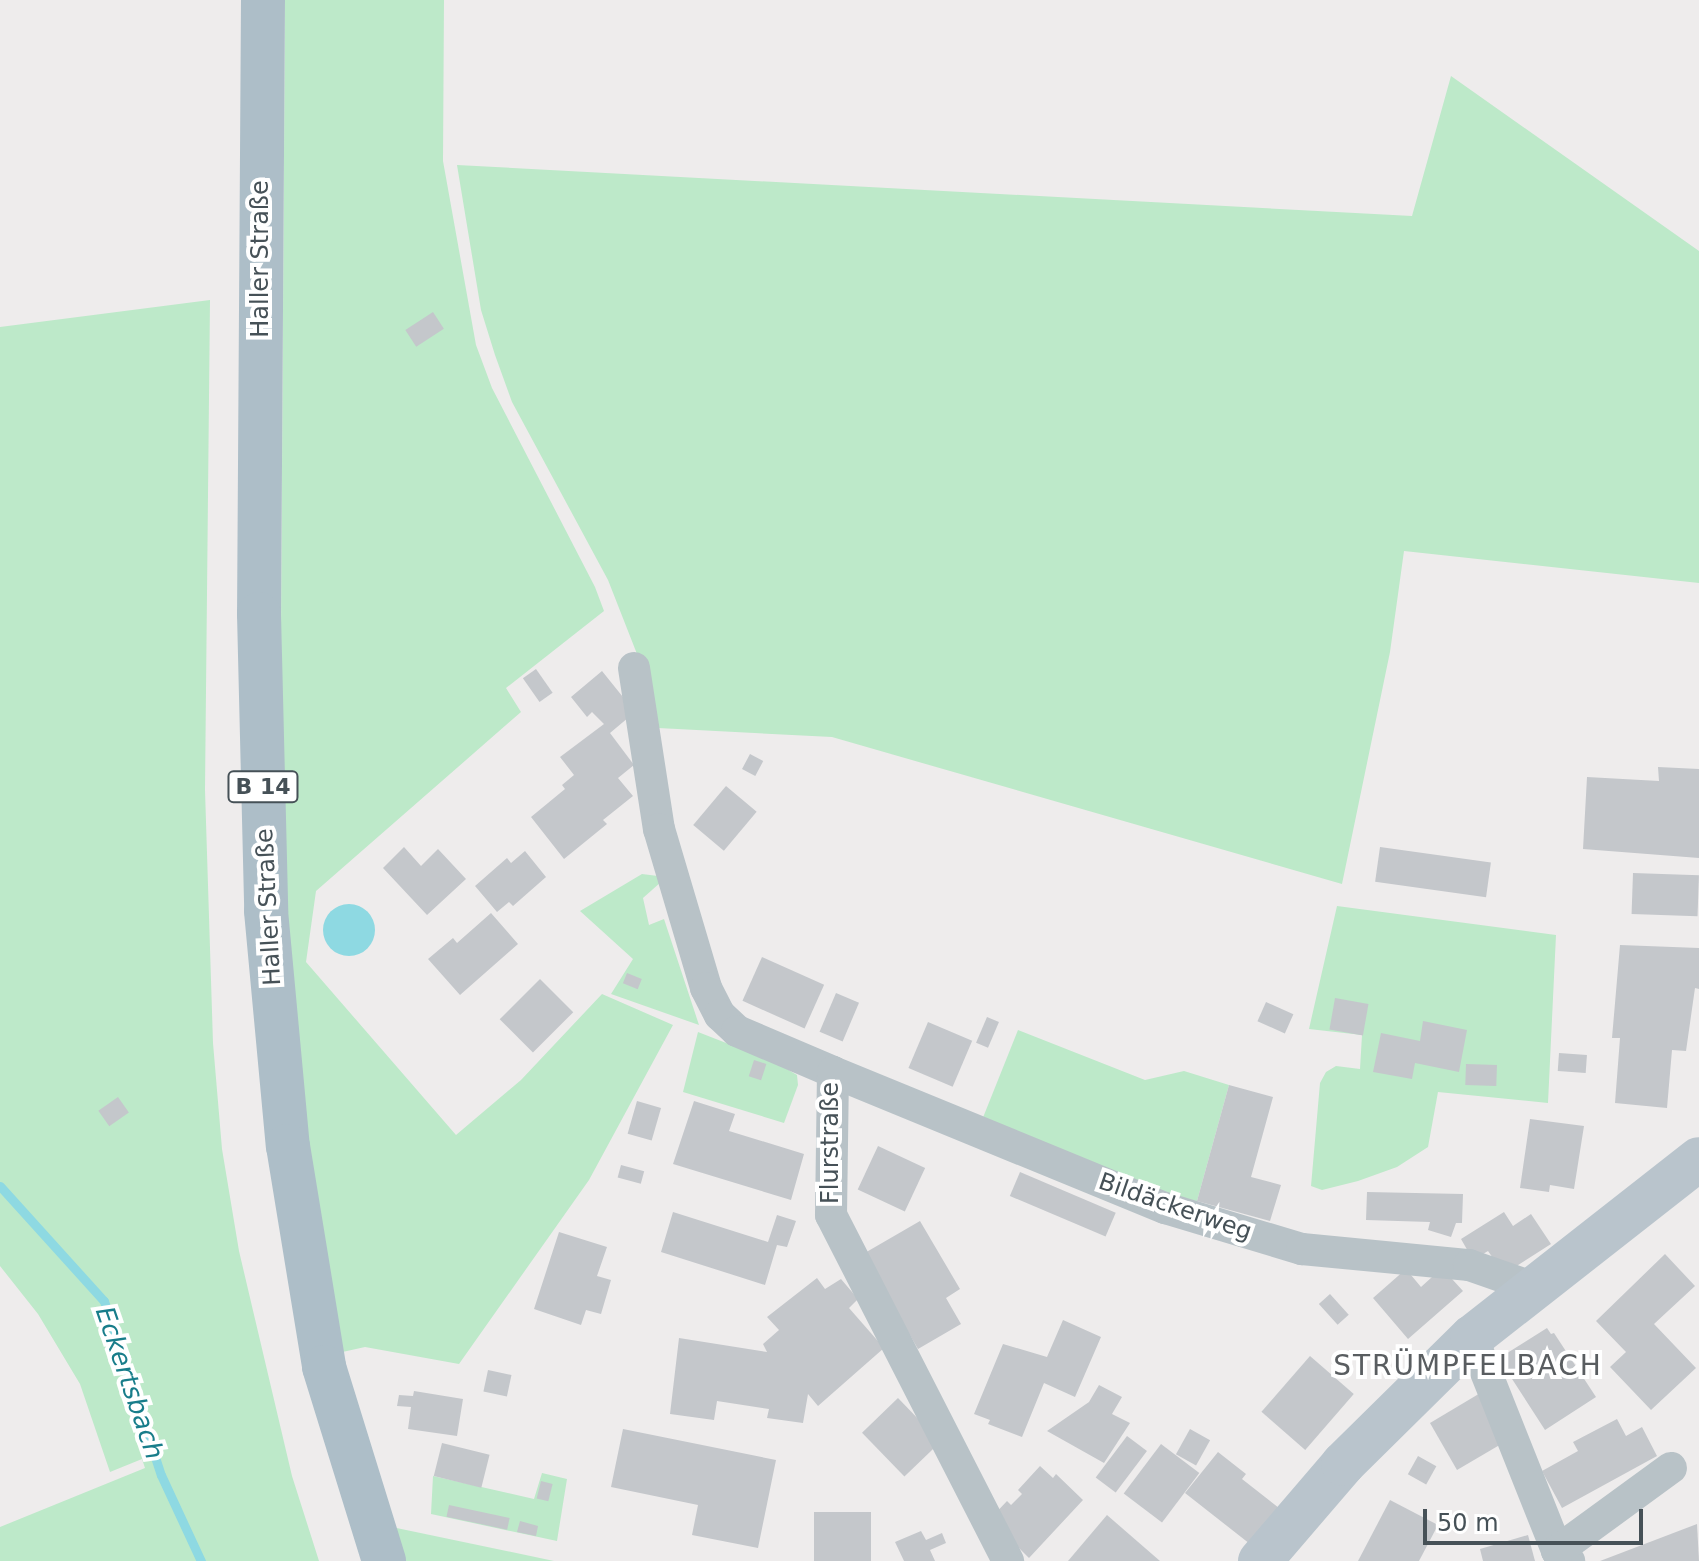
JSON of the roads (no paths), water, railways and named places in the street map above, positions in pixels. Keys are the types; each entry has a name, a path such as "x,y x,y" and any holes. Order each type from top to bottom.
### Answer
{"main road":[{"name":"Haller Straße","path":"263,0 259,614 266,911 288,1146 324,1367 384,1561"}],"street":[{"name":"Flurstraße","path":"634,668 659,829 706,988 720,1015 737,1031 833,1072 831,1215 1008,1561"},
{"name":"Bildäckerweg","path":"833,1072 1165,1208 1302,1249 1469,1265 1532,1287"},
{"path":"1260,1561 1343,1464 1472,1337 1532,1287 1664,1190 1699,1159"},
{"path":"1472,1337 1563,1556 1671,1468"}],"water":[{"path":"349,904 367,912 375,930 367,948 349,956 331,948 323,930 331,912"}],"waterway":[{"name":"Eckertsbach","path":"0,1186 104,1301 161,1475 201,1561"}],"district":[{"name":"STRÜMPFELBACH","path":"1468,1366"}]}
